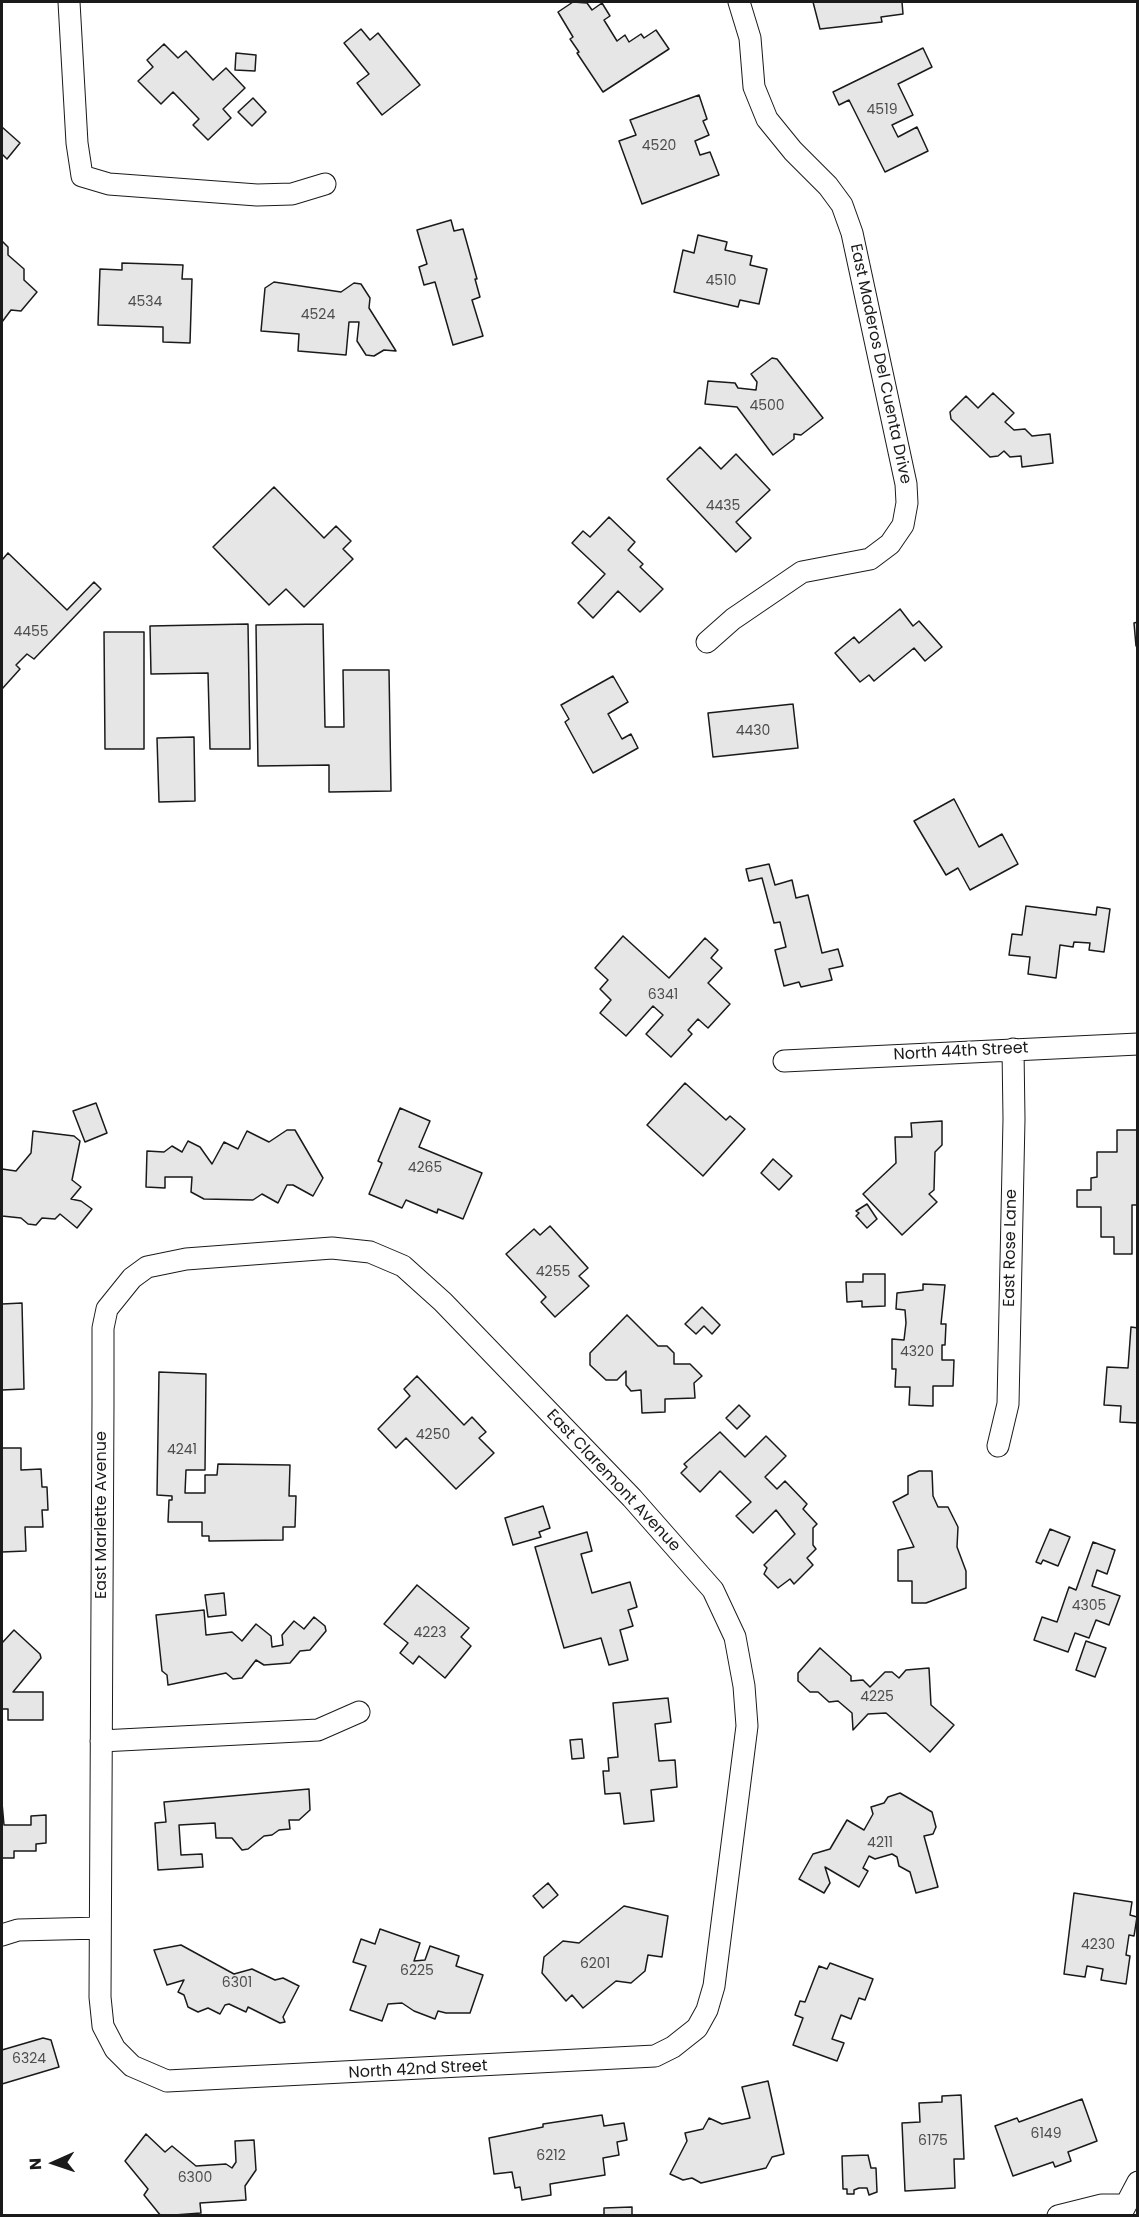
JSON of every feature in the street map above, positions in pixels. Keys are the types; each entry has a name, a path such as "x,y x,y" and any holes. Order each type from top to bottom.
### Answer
{"street":[{"path":"69,2 77,143 82,176 109,184 257,195 292,194 325,184"},
{"name":"East Maderos Del Cuenta Drive","path":"707,642 733,619 802,573 870,558 890,544 903,525 907,503 906,484 852,232 842,205 828,186 793,151 767,119 754,87 750,38 739,2"},
{"name":"North 44th Street","path":"784,1061 1137,1044"},
{"name":"East Rose Lane","path":"998,1446 1008,1404 1014,1119 1013,1049"},
{"name":"East Claremont Avenue","path":"120,1292 132,1278 147,1267 186,1259 332,1248 370,1252 403,1266 443,1302 632,1498 713,1590 735,1637 744,1686 747,1726 714,1986 707,2010 697,2028"},
{"name":"East Marlette Avenue","path":"120,1292 107,1309 104,1328 100,1997 103,2026 115,2049 132,2066"},
{"path":"101,1741 318,1730 359,1712"},
{"path":"7,1930 100,1928"},
{"name":"North 42nd Street","path":"132,2066 167,2081 201,2081 640,2058 655,2056 673,2047 697,2028"},
{"path":"1058,2216 1102,2205 1122,2210 1137,2182"}],"building":[{"path":"573,2 587,3 592,10 602,3 610,16 604,20 617,41 625,35 629,42 641,34 644,38 656,30 669,49 603,92 577,53 579,52 570,39 573,37 558,12"},
{"path":"813,2 902,2 903,14 881,17 882,22 820,29"},
{"path":"361,29 370,40 378,33 420,85 382,115 357,83 369,74 344,43"},
{"path":"164,44 178,58 186,51 213,80 226,68 245,88 223,109 231,118 208,140 193,125 199,119 173,92 161,104 138,81 153,67 147,60"},
{"path":"923,48 932,67 898,84 913,115 892,125 898,137 917,127 928,151 885,172 849,100 839,105 833,92"},
{"path":"236,53 256,55 255,71 235,70"},
{"path":"699,95 707,119 703,121 709,135 695,141 700,155 710,152 719,175 642,204 619,141 636,135 630,120"},
{"path":"253,98 266,112 252,126 238,112"},
{"path":"2,127 20,143 7,159 2,154"},
{"path":"451,220 454,231 463,229 477,279 475,279 480,297 472,300 483,336 453,345 435,282 424,285 419,267 427,264 417,230"},
{"path":"698,235 727,242 725,250 752,256 750,265 767,269 759,304 740,300 738,307 674,292 683,250 694,253"},
{"path":"2,241 8,247 8,255 24,269 24,280 37,292 21,311 11,310 2,322"},
{"path":"122,263 183,265 182,279 192,279 190,343 163,342 163,327 98,325 100,269 122,270"},
{"path":"274,282 341,292 354,283 361,284 370,298 369,308 396,351 384,350 374,356 366,355 357,341 359,322 349,322 346,355 298,351 299,334 261,331 265,288"},
{"path":"772,358 777,359 823,418 801,435 794,434 794,439 773,455 737,407 705,404 708,381 735,383 738,388 756,390 757,382 751,374"},
{"path":"993,393 1014,413 1005,422 1014,430 1025,429 1032,436 1050,434 1053,463 1022,467 1021,456 1010,457 1004,451 998,456 990,457 951,419 950,412 966,396 978,408"},
{"path":"700,447 721,469 736,454 770,490 736,522 751,538 736,552 667,479"},
{"path":"274,487 324,538 336,526 351,541 343,549 353,559 304,607 286,589 269,605 213,547"},
{"path":"609,517 635,542 628,550 643,564 640,567 663,589 640,612 618,591 593,618 578,603 605,574 572,543 583,531 590,537"},
{"path":"8,553 67,610 94,582 101,589 34,659 27,654 16,665 20,669 2,689 2,560"},
{"path":"900,609 913,626 919,621 942,647 925,661 914,648 874,681 869,675 860,682 835,653 854,637 859,643"},
{"path":"1138,622 1138,646 1136,646 1134,623"},
{"path":"248,624 250,749 210,749 208,673 151,674 150,626"},
{"path":"323,624 325,727 344,727 343,670 389,670 391,791 329,792 329,765 258,766 256,625"},
{"path":"104,632 144,632 144,749 105,749"},
{"path":"613,676 628,702 608,714 622,739 631,734 638,748 593,773 565,722 569,719 561,705"},
{"path":"793,704 798,748 713,757 708,713"},
{"path":"194,737 195,801 159,802 157,738"},
{"path":"954,799 979,847 1002,834 1018,864 970,890 958,868 946,875 914,821"},
{"path":"769,864 775,885 792,880 796,898 808,895 822,953 838,949 843,966 829,969 832,980 801,987 799,982 784,986 775,950 786,947 780,922 774,923 762,878 749,881 746,869"},
{"path":"1026,906 1096,915 1097,907 1110,909 1104,952 1089,950 1090,943 1074,942 1073,947 1060,945 1056,978 1028,974 1030,957 1009,955 1012,934 1022,935"},
{"path":"623,936 669,978 705,938 718,950 711,958 722,968 708,983 730,1004 708,1028 698,1019 688,1030 692,1034 671,1057 646,1034 663,1015 653,1006 626,1036 600,1013 611,1000 600,989 608,980 595,968"},
{"path":"685,1083 726,1120 730,1116 745,1129 703,1176 647,1125"},
{"path":"96,1103 107,1133 85,1142 73,1111"},
{"path":"400,1108 430,1121 419,1147 482,1173 463,1219 438,1209 437,1213 406,1200 402,1208 369,1194 382,1163 378,1161"},
{"path":"942,1121 942,1145 935,1152 934,1190 929,1194 937,1202 902,1235 863,1194 896,1163 895,1137 912,1137 911,1123"},
{"path":"287,1130 295,1130 323,1178 313,1196 293,1185 287,1185 278,1203 262,1194 253,1200 204,1199 191,1192 192,1177 165,1177 165,1188 146,1187 147,1151 164,1152 172,1146 182,1152 188,1141 200,1147 212,1164 224,1142 238,1149 247,1131 269,1142"},
{"path":"1117,1130 1138,1130 1138,1205 1132,1205 1132,1254 1114,1254 1114,1237 1101,1237 1101,1207 1077,1207 1077,1190 1091,1190 1091,1178 1097,1177 1097,1152 1117,1152"},
{"path":"33,1131 74,1136 80,1141 72,1180 81,1187 71,1199 81,1201 92,1209 77,1228 60,1214 55,1219 42,1218 36,1225 28,1224 21,1218 2,1216 2,1169 16,1171 31,1153"},
{"path":"773,1159 792,1176 779,1190 761,1173"},
{"path":"867,1204 877,1219 867,1228 856,1216 859,1213 856,1211"},
{"path":"550,1226 588,1268 579,1276 589,1286 555,1317 541,1302 546,1297 506,1254 534,1229 540,1235"},
{"path":"863,1274 885,1274 885,1306 862,1307 862,1301 847,1302 846,1282 863,1282"},
{"path":"923,1284 945,1285 941,1324 946,1324 942,1360 954,1360 953,1386 933,1386 933,1406 909,1405 910,1387 895,1387 896,1369 892,1369 892,1339 904,1340 906,1323 905,1310 896,1309 897,1293 923,1290"},
{"path":"22,1303 24,1389 2,1390 2,1304"},
{"path":"702,1307 720,1325 712,1334 704,1326 696,1334 685,1324"},
{"path":"627,1315 658,1346 667,1346 674,1353 674,1364 690,1364 702,1376 694,1383 695,1398 665,1399 665,1412 642,1413 641,1390 631,1391 626,1385 626,1371 617,1380 606,1380 590,1365 590,1353"},
{"path":"1131,1327 1138,1328 1138,1423 1120,1422 1121,1406 1104,1405 1107,1367 1128,1368"},
{"path":"159,1372 206,1374 205,1470 186,1470 185,1493 205,1493 205,1475 217,1475 218,1464 290,1465 289,1496 296,1496 295,1527 283,1527 283,1540 209,1541 209,1536 202,1536 202,1522 168,1522 169,1500 172,1500 172,1496 157,1495"},
{"path":"417,1376 464,1425 472,1417 486,1432 479,1438 494,1453 456,1489 406,1438 396,1448 378,1429 410,1396 404,1389"},
{"path":"739,1405 750,1416 737,1429 726,1418"},
{"path":"720,1432 745,1457 766,1436 786,1456 765,1477 777,1489 785,1481 807,1504 803,1509 817,1524 813,1528 813,1545 816,1549 807,1558 813,1565 794,1584 790,1579 778,1588 764,1574 767,1568 764,1565 795,1534 776,1510 753,1533 736,1516 751,1502 720,1471 700,1492 681,1473 687,1467 684,1464"},
{"path":"2,1448 21,1448 21,1470 41,1469 42,1487 47,1487 48,1510 42,1510 43,1527 25,1527 26,1551 2,1552"},
{"path":"919,1471 932,1471 933,1496 938,1507 948,1507 958,1527 957,1547 966,1571 966,1588 926,1603 912,1603 912,1581 898,1581 898,1550 914,1547 893,1502 908,1494 908,1476"},
{"path":"543,1506 550,1528 539,1532 541,1537 513,1545 505,1518"},
{"path":"1050,1529 1070,1537 1058,1566 1043,1560 1041,1564 1036,1562"},
{"path":"587,1532 592,1551 581,1554 592,1593 630,1582 637,1607 628,1610 633,1626 620,1630 628,1660 609,1665 601,1638 564,1648 535,1547"},
{"path":"1093,1542 1115,1550 1107,1574 1097,1570 1092,1586 1120,1596 1109,1625 1096,1620 1089,1638 1075,1633 1068,1652 1034,1640 1042,1617 1057,1622 1069,1587 1076,1590"},
{"path":"417,1585 469,1628 461,1637 471,1646 445,1678 419,1656 413,1664 400,1653 408,1643 384,1624"},
{"path":"224,1593 226,1615 208,1617 205,1595"},
{"path":"204,1610 206,1635 232,1632 242,1641 256,1624 271,1636 272,1647 283,1645 282,1635 294,1621 304,1629 314,1617 325,1626 326,1631 310,1650 300,1651 290,1663 264,1665 256,1660 242,1678 233,1679 226,1673 168,1685 167,1675 162,1671 156,1615"},
{"path":"14,1630 40,1654 41,1658 13,1692 43,1692 43,1720 8,1720 8,1709 2,1709 2,1643"},
{"path":"1086,1641 1106,1648 1095,1677 1076,1670"},
{"path":"820,1648 851,1676 851,1681 863,1680 870,1687 885,1672 892,1672 899,1678 906,1670 929,1668 931,1705 954,1725 930,1752 886,1713 868,1714 853,1730 852,1713 838,1701 829,1702 818,1692 810,1692 798,1681 798,1673"},
{"path":"668,1698 671,1722 655,1724 659,1761 675,1760 677,1787 651,1790 654,1821 624,1824 620,1793 605,1794 603,1771 609,1771 608,1758 618,1757 613,1703"},
{"path":"582,1739 584,1758 572,1759 570,1740"},
{"path":"309,1789 310,1810 299,1820 289,1820 290,1829 279,1830 272,1835 264,1836 248,1849 242,1850 232,1838 216,1838 215,1823 179,1825 181,1855 202,1854 203,1867 158,1870 155,1823 166,1822 164,1802"},
{"path":"900,1793 932,1812 936,1827 933,1834 924,1836 938,1887 916,1893 910,1872 899,1866 897,1857 892,1854 875,1859 869,1856 863,1868 868,1871 859,1887 825,1867 830,1883 824,1893 799,1879 813,1854 830,1849 847,1820 864,1830 873,1814 871,1807 884,1803 888,1797"},
{"path":"2,1803 4,1825 31,1825 31,1816 46,1815 46,1843 36,1844 36,1851 14,1851 14,1858 2,1858"},
{"path":"548,1883 558,1895 543,1908 533,1896"},
{"path":"1074,1893 1132,1902 1130,1915 1137,1917 1134,1936 1129,1935 1126,1955 1130,1956 1126,1984 1101,1980 1103,1969 1087,1966 1085,1977 1064,1974"},
{"path":"624,1906 668,1916 662,1957 648,1955 645,1971 631,1983 616,1981 583,2008 572,1995 566,2001 542,1973 544,1957 563,1941 579,1943"},
{"path":"380,1929 420,1943 414,1961 425,1960 430,1946 459,1956 456,1966 483,1975 470,2013 438,2011 435,2019 414,2011 402,2003 388,2004 382,2021 350,2010 366,1966 353,1962 361,1939 375,1944"},
{"path":"181,1945 234,1974 252,1969 275,1980 283,1978 299,1986 283,2017 285,2022 280,2023 248,2007 246,2012 229,2004 225,2005 220,2014 208,2008 198,2012 188,2007 184,1995 178,1992 184,1980 167,1985 154,1950"},
{"path":"830,1963 873,1979 865,2000 859,1998 851,2019 841,2015 832,2039 844,2043 837,2061 793,2045 803,2018 795,2015 800,2001 805,2002 819,1966 827,1969"},
{"path":"43,2038 51,2040 59,2067 2,2084 2,2050"},
{"path":"768,2081 784,2154 772,2157 766,2168 701,2183 692,2178 683,2180 670,2174 687,2141 685,2133 703,2129 709,2118 722,2124 750,2118 742,2087"},
{"path":"961,2095 964,2159 954,2159 955,2188 905,2191 902,2123 920,2122 919,2103 942,2102 942,2096"},
{"path":"1082,2099 1097,2141 1068,2152 1071,2161 1055,2167 1053,2162 1013,2176 995,2126 1017,2118 1019,2122"},
{"path":"602,2115 604,2126 624,2123 627,2140 617,2142 619,2155 603,2158 605,2175 550,2184 551,2195 522,2200 520,2187 515,2188 512,2172 494,2174 489,2138 543,2127 543,2124"},
{"path":"146,2134 165,2152 172,2146 196,2166 226,2164 232,2168 236,2162 235,2141 254,2140 256,2170 245,2186 246,2200 200,2203 201,2213 161,2216 144,2195 148,2189 125,2161"},
{"path":"868,2155 871,2168 876,2168 877,2192 869,2195 867,2188 859,2188 854,2190 854,2194 847,2194 847,2189 843,2189 842,2156"},
{"path":"632,2207 632,2216 604,2216 604,2208"}]}
